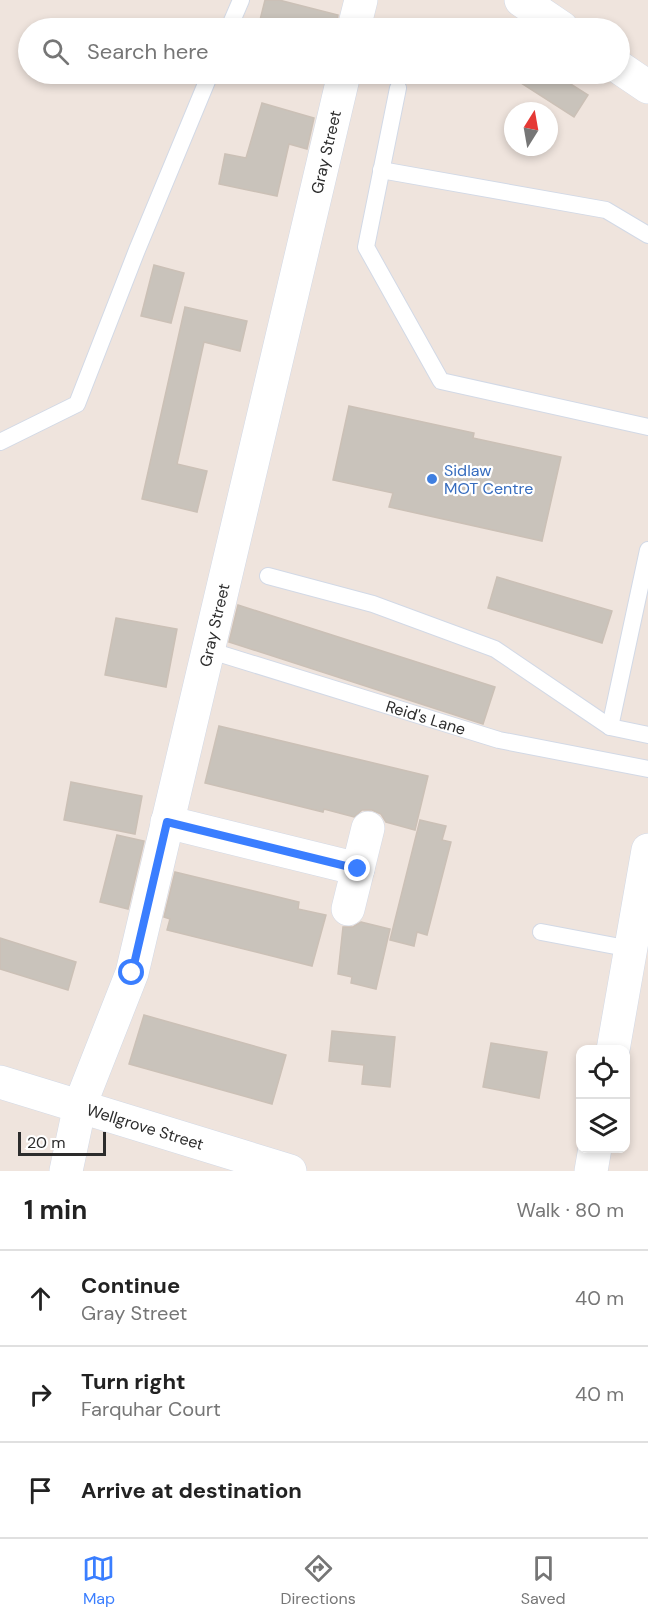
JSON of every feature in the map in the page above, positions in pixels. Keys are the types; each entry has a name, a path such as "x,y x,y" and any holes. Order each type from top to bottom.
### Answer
{"street":[{"path":"356,18 361,0"},
{"path":"521,0 547,18"},
{"path":"630,75 648,87"},
{"name":"Gray Street","path":"66,1171 80,1106 132,973 342,84"},
{"path":"167,822 358,869"},
{"path":"348,909 368,828"},
{"path":"614,1045 648,850"},
{"name":"Wellgrove Street","path":"0,1082 290,1171"},
{"path":"591,1171 594,1153"}],"lane":[{"path":"233,18 241,0"},
{"path":"0,442 77,404 136,250 206,84"},
{"path":"398,88 366,247 441,381 648,428"},
{"path":"381,170 606,210 648,235"},
{"path":"609,727 648,550"},
{"path":"268,576 373,604 495,649 609,727 648,735"},
{"name":"Reid's Lane","path":"208,650 499,740 648,769"},
{"path":"541,932 631,949"}],"building":[{"path":"265,0 279,0 338,15 338,18 260,18"},
{"path":"523,84 571,84 588,95 574,117 558,107 558,102 551,102"},
{"path":"262,103 314,118 307,149 289,144 277,196 219,184 225,154 246,158"},
{"path":"154,265 184,273 171,323 141,316"},
{"path":"185,307 247,321 240,351 204,342 177,464 207,471 197,512 142,499"},
{"path":"349,406 474,433 473,438 561,457 542,541 389,507 393,493 333,480"},
{"path":"497,577 612,611 602,643 488,608"},
{"path":"238,605 495,687 483,724 229,642"},
{"path":"116,618 177,629 166,687 105,675"},
{"path":"219,726 428,776 415,830 386,822 381,814 372,810 362,810 354,817 324,809 323,812 205,783"},
{"path":"71,782 142,796 135,834 64,820"},
{"path":"420,820 446,826 442,840 451,842 427,935 417,932 414,946 390,940"},
{"path":"117,835 144,841 128,909 100,902"},
{"path":"175,872 299,902 298,909 326,915 312,966 167,930 170,919 164,917"},
{"path":"361,922 390,929 376,989 351,983 352,977 338,974 343,927 353,927"},
{"path":"0,938 76,962 68,990 0,969"},
{"path":"144,1015 286,1055 272,1104 129,1064"},
{"path":"332,1031 395,1037 390,1087 362,1084 364,1065 329,1061"},
{"path":"491,1043 547,1052 539,1098 483,1087"}],"place":[{"name":"Sidlaw MOT Centre","path":"432,479"}],"route":[{"path":"132,973 167,822 358,869"}]}
